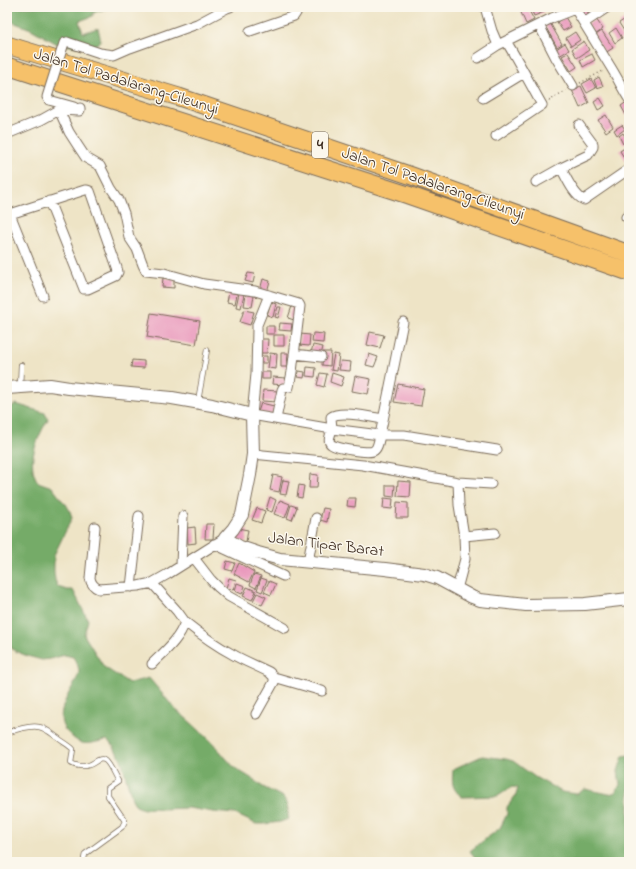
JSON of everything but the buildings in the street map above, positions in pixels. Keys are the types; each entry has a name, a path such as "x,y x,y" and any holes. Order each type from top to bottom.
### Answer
{"highway":[{"name":"Jalan Tol Padalarang–Cileunyi","path":"7,45 186,100 412,176 629,254"},
{"name":"Jalan Tol Padalarang–Cileunyi","path":"7,66 408,195 629,272"}],"street":[{"path":"7,134 41,120 59,110 79,111 80,109 49,100 47,97 64,43 67,42 100,53 114,55 197,24 230,7"},
{"path":"250,31 294,16 296,12 292,7"},
{"path":"584,24 608,7"},
{"path":"487,8 492,32 519,62 542,105 496,136"},
{"path":"478,58 502,43 575,8 629,99"},
{"path":"538,25 573,86"},
{"path":"483,98 524,73"},
{"path":"59,110 69,132 78,146 86,158 100,166 119,200 124,214 128,237 137,249 146,271 204,284 248,290 299,304 300,306 289,387 283,388 282,390 276,419"},
{"path":"536,182 588,155 593,147 579,125"},
{"path":"561,168 573,188 584,200 629,169"},
{"path":"43,296 8,214 49,201 85,190 87,190 90,192 118,268 118,272 116,276 88,289 84,289 49,201"},
{"path":"95,527 90,582 99,589 131,587 152,582 225,538 233,529 242,515 250,475 253,454 252,414 256,374 257,325 268,295"},
{"path":"383,419 336,414 331,417 332,429 329,442 334,447 368,453 376,449 380,434 403,322"},
{"path":"294,354 321,357"},
{"path":"7,388 50,385 172,398 332,429 404,435 497,450"},
{"path":"253,454 363,465 458,482 491,484"},
{"path":"457,589 465,559 458,482"},
{"path":"131,587 139,516"},
{"path":"181,565 183,516"},
{"path":"308,562 316,518"},
{"path":"464,536 495,533"},
{"name":"Jalan Tipar Barat","path":"225,538 240,547 280,559 424,574 437,578 480,600 526,605 585,604 629,599"},
{"path":"214,544 283,576"},
{"path":"194,558 211,580 228,596 285,628"},
{"path":"152,582 185,622 217,646 269,672 274,677 322,691"},
{"path":"152,664 176,639 185,622"},
{"path":"256,714 274,682 274,677"}],"lane":[{"path":"198,402 208,350"},
{"path":"20,387 21,365"},
{"path":"7,732 38,726 48,731 73,749 71,763 82,766 89,765 100,759 108,762 118,781 108,788 108,796 125,821 122,827 85,854 85,862"}],"green space":[{"path":"7,7 111,7 93,13 93,16 79,21 83,33 98,28 101,41 92,47 59,45 31,29 7,20"},
{"path":"16,404 45,413 48,419 34,450 34,475 38,482 52,487 66,504 72,518 54,555 55,580 58,587 73,590 88,620 84,635 104,667 129,683 149,678 175,709 211,741 232,765 263,787 283,797 287,803 288,819 280,822 256,824 235,814 188,808 143,809 136,806 132,799 121,759 113,746 107,740 82,743 72,737 63,727 61,717 63,705 77,679 79,672 78,666 73,657 65,655 42,660 13,650 7,641 7,418 9,408"},
{"path":"629,755 629,862 486,862 477,860 470,851 500,828 507,814 507,807 516,795 518,788 512,787 498,796 462,797 453,785 453,769 482,756 506,759 513,761 535,777 562,792 577,794 585,789 609,794 616,792 620,785 618,771 623,756"}]}
